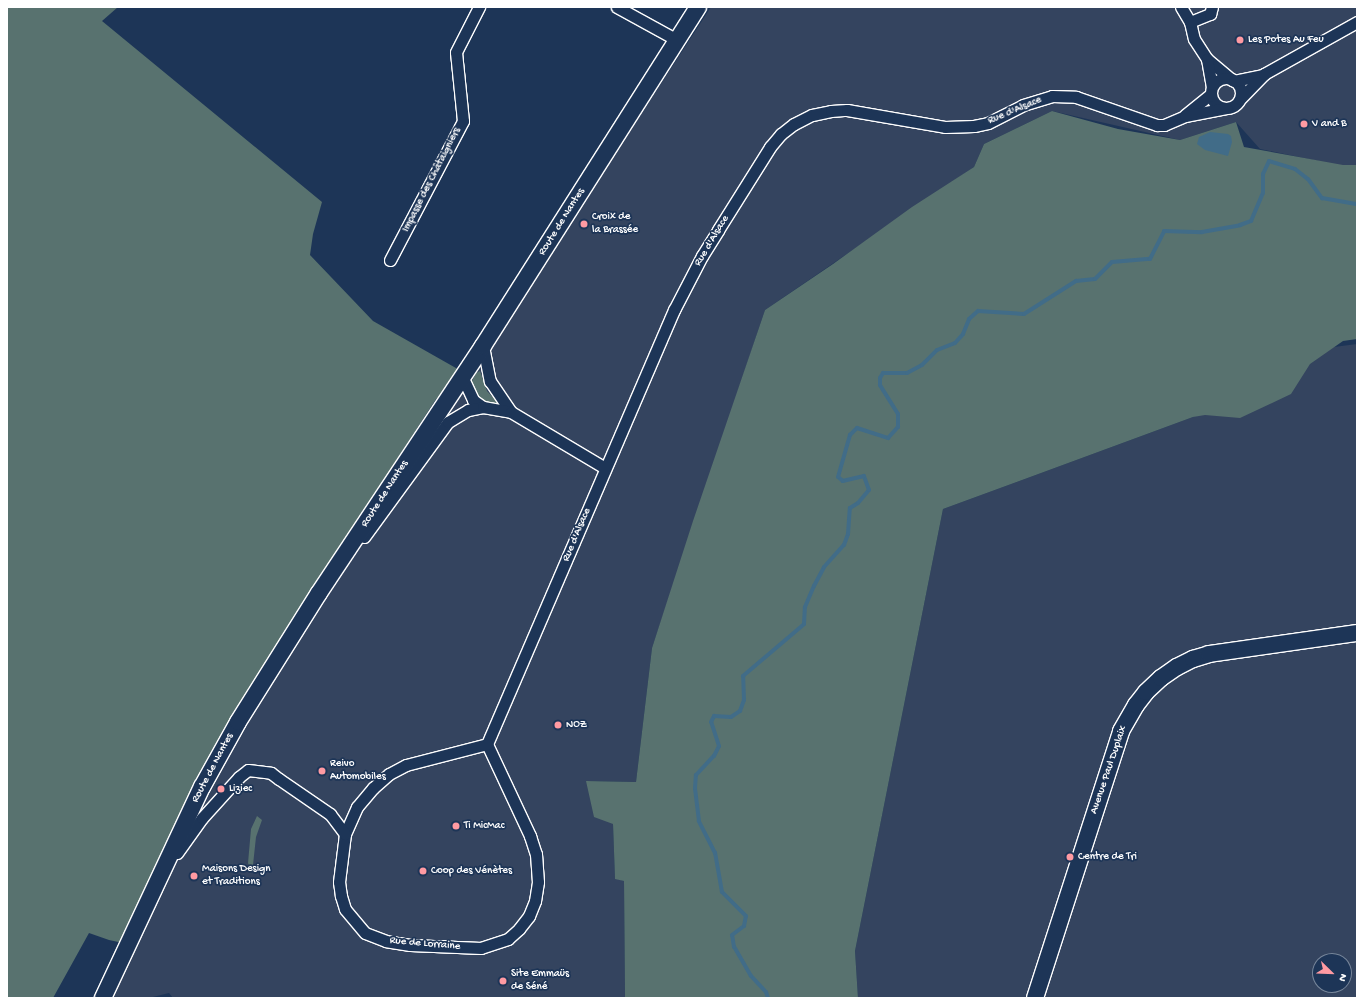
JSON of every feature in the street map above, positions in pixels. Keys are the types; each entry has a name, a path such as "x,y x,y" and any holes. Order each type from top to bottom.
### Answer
{"main road":[{"name":"Route de Nantes","path":"103,998 202,787 238,722 348,550 483,346 698,7"},
{"name":"Avenue Paul Duplaix","path":"1035,998 1121,731 1136,704 1146,692 1161,678 1177,667 1193,659 1209,654 1357,633"}],"street":[{"name":"Impasse des Châtaigniers","path":"390,260 463,121 456,52 479,7"},
{"path":"617,7 678,40"},
{"path":"1181,7 1190,22 1194,40 1207,59 1233,80 1240,89 1240,99"},
{"path":"1190,22 1210,14 1212,7"},
{"path":"1207,59 1214,102 1226,108 1234,106 1264,74 1357,22"},
{"path":"1211,90 1214,83 1222,79 1233,80 1264,74"},
{"name":"Rue d'Alsace","path":"1185,116 1211,90"},
{"name":"Rue d'Alsace","path":"487,744 674,310 702,256 770,147 794,124 812,115 831,111 847,110 945,127 961,127 988,122 1039,99 1062,96 1098,104 1147,123 1157,125 1185,116 1226,108"},
{"path":"483,346 490,381 511,412"},
{"path":"462,376 473,400 483,407"},
{"path":"348,550 366,536 448,422 468,410 483,407 511,412 605,468"},
{"name":"Rue de Lorraine","path":"487,744 528,830 536,854 538,882 535,901 529,916 520,929 508,939 481,948 410,945 386,942 365,933 345,909 340,896 339,882 345,834 360,802 389,774 406,765 487,744"},
{"path":"156,885 202,818 238,777 248,770 271,773 330,814 345,834"}],"shaded area":[{"path":"711,7 1357,7 1357,169 1260,149 1236,122 1180,140 1052,111 984,144 974,167 765,310 652,648 636,782 587,781 613,824 615,878 624,881 625,998 173,998 169,993 149,998 96,998 295,617 436,399 470,376"},
{"path":"1210,132 1228,134 1231,136 1232,142 1228,156 1205,150 1197,144 1199,137"},
{"path":"1357,344 1357,998 858,998 855,951 943,509 1193,417 1334,347"}],"green space":[{"path":"7,7 118,7 102,21 322,202 313,234 310,255 373,321 470,376 436,399 295,617 123,943 89,933 53,998 7,998"},
{"path":"1052,111 1118,129 1180,140 1236,122 1244,147 1343,165 1357,165 1357,339 1343,341 1310,364 1291,394 1240,418 1205,415 1193,417 943,509 855,951 858,998 625,998 624,881 615,879 613,824 594,817 586,781 636,782 652,648 693,521 765,310 833,264 912,207 974,167 984,144"},
{"path":"480,371 487,391 501,406 485,402 476,397 471,383 476,373"},
{"path":"257,816 262,820 256,837 253,865 250,868 248,863 251,829"}],"waterway":[{"path":"768,998 766,992 751,976 734,947 732,935 744,926 746,916 722,892 715,853 699,821 695,788 696,775 714,756 719,746 711,722 714,716 731,717 740,711 744,700 743,676 804,624 805,607 814,586 824,567 844,545 848,534 850,508 858,503 869,490 864,476 843,481 838,477 850,435 857,428 888,438 898,427 898,414 880,385 880,378 883,373 907,373 922,365 937,350 955,343 963,334 969,319 978,311 1024,314 1076,281 1095,279 1112,262 1150,259 1164,231 1202,232 1240,225 1251,221 1263,193 1263,174 1269,161 1295,169 1308,179 1322,198 1357,204"}],"place":[{"name":"Les Potes Au Feu","path":"1240,40"},
{"name":"V and B","path":"1304,124"},
{"name":"Croix de la Brassée","path":"584,224"},
{"name":"NOZ","path":"558,725"},
{"name":"Reivo Automobiles","path":"322,771"},
{"name":"Liziec","path":"221,789"},
{"name":"Ti MicMac","path":"456,826"},
{"name":"Centre de Tri","path":"1070,857"},
{"name":"Coop des Vénètes","path":"423,871"},
{"name":"Maisons Design et Traditions","path":"194,876"},
{"name":"Site Emmaüs de Séné","path":"503,981"}]}
